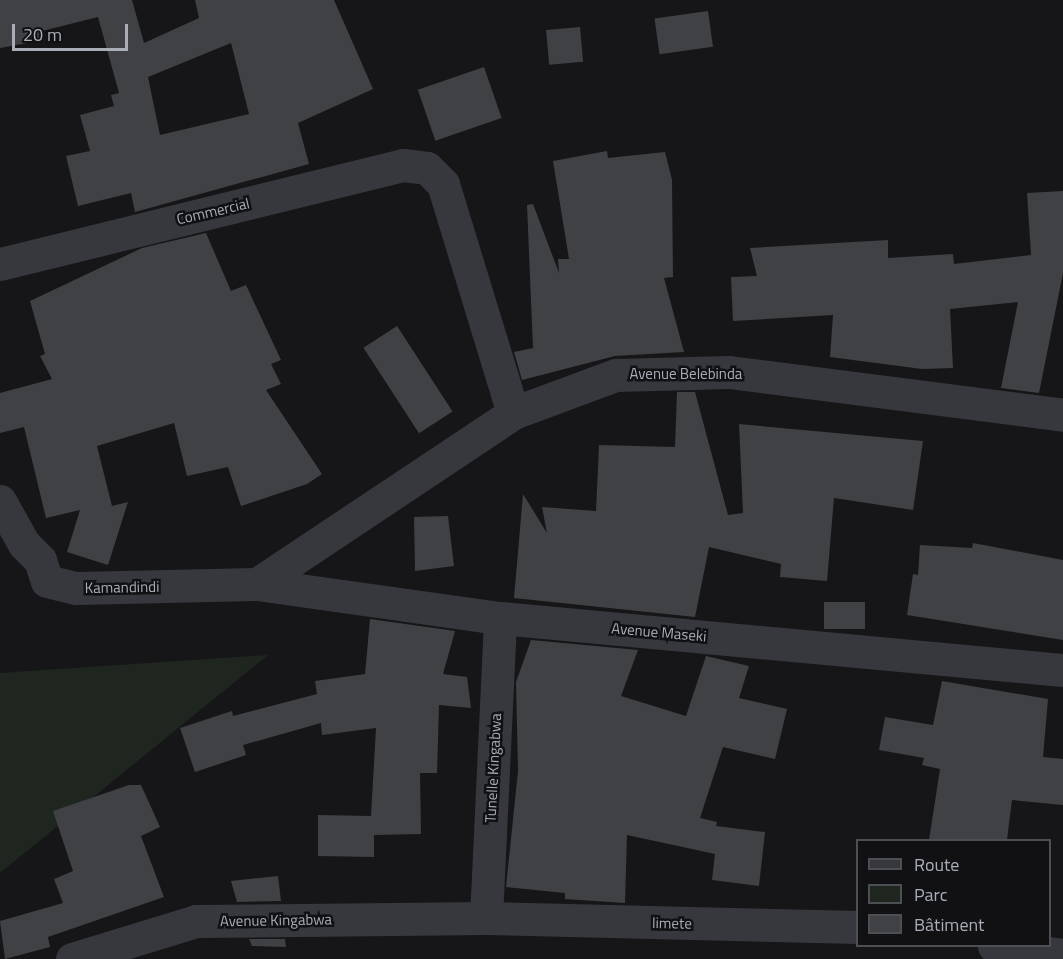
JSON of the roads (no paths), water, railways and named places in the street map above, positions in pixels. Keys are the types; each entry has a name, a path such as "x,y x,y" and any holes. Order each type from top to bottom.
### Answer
{"street":[{"name":"Commercial","path":"0,264 403,165 427,168 443,184 513,413"},
{"name":"Avenue Belebinda","path":"256,584 513,413 616,375 729,372 1063,416"},
{"name":"Kamandindi","path":"0,501 24,544 40,560 47,581 76,588 256,584"},
{"name":"Avenue Maseki","path":"256,584 500,618 1063,670"},
{"name":"Tunelle Kingabwa","path":"486,918 500,618"},
{"name":"limete","path":"486,918 856,927"},
{"name":"Avenue Kingabwa","path":"72,959 196,921 486,918"},
{"path":"1008,947 1063,955"}]}
